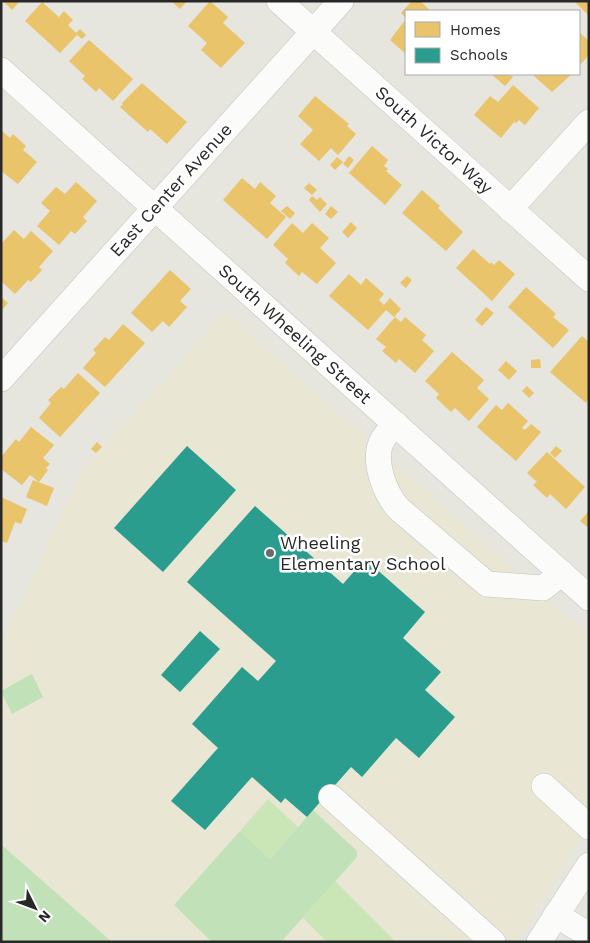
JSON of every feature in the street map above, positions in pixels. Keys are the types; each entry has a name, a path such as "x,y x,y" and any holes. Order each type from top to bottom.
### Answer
{"street":[{"name":"South Victor Way","path":"279,1 589,279"},
{"name":"East Center Avenue","path":"1,379 341,1"},
{"name":"South Wheeling Street","path":"1,70 155,208 389,432 562,573 589,598"},
{"path":"510,209 589,122"},
{"path":"389,432 378,455 384,482 391,500 480,580 497,586 543,588 562,573"},
{"path":"544,786 589,827"},
{"path":"331,797 493,942"},
{"path":"539,942 589,865"},
{"path":"556,915 589,935"}],"shaded area":[{"name":"Wheeling Elementary School","path":"225,312 589,636 589,826 516,942 112,942 1,845 1,643 83,470"}],"green space":[{"path":"32,674 43,697 12,714 1,691"},
{"path":"268,799 298,827 270,859 240,831"},
{"path":"313,810 357,851 357,857 281,942 212,942 174,905 240,831 270,859"},
{"path":"1,845 4,847 112,942 1,942"},
{"path":"335,881 396,942 327,942 303,918"}],"building: Homes":[{"path":"3,1 20,1 12,10"},
{"path":"171,1 187,1 180,9"},
{"path":"210,1 228,17 223,23 245,43 221,68 201,50 207,43 188,26"},
{"path":"412,1 420,1 430,10 405,10 405,17 401,13"},
{"path":"589,1 589,16 575,2"},
{"path":"42,2 59,17 64,11 73,20 68,25 76,33 80,29 86,35 82,39 77,35 60,53 25,21"},
{"path":"405,20 405,53 390,40"},
{"path":"580,33 589,41 589,55 580,65"},
{"path":"89,40 133,79 113,101 99,88 96,92 82,79 85,76 69,61"},
{"path":"492,75 510,75 513,77 505,86"},
{"path":"534,75 571,75 552,92"},
{"path":"142,83 187,122 167,144 150,129 148,132 120,107"},
{"path":"513,85 539,108 525,125 519,120 516,123 514,122 501,138 474,115 490,96 498,102"},
{"path":"315,96 349,124 347,126 356,134 338,155 331,148 319,161 300,144 313,130 298,116"},
{"path":"1,130 10,138 13,134 26,146 23,150 37,162 18,184 1,171"},
{"path":"372,146 388,160 384,166 388,169 386,171 402,185 385,205 349,173"},
{"path":"349,156 354,160 348,168 343,164"},
{"path":"337,157 343,162 335,170 330,165"},
{"path":"242,178 255,189 260,182 276,196 270,203 286,217 267,239 223,200"},
{"path":"76,182 97,201 83,217 87,221 75,234 71,231 59,245 37,226 50,211 41,203 56,187 65,194"},
{"path":"309,183 317,190 312,195 304,188"},
{"path":"422,190 440,206 438,208 463,232 446,251 402,213"},
{"path":"312,196 317,200 320,197 327,204 320,212 309,200"},
{"path":"287,206 295,213 290,219 281,211"},
{"path":"331,206 338,212 331,219 325,214"},
{"path":"351,222 357,228 348,238 342,232"},
{"path":"292,223 303,233 312,223 329,238 320,248 336,263 317,284 302,272 299,276 285,263 288,259 273,245"},
{"path":"14,230 24,239 31,231 53,251 39,267 42,270 31,282 28,280 15,294 1,281 1,244"},
{"path":"473,249 490,264 491,262 494,265 499,260 515,274 492,301 456,268"},
{"path":"170,270 191,289 180,301 187,307 169,327 163,321 152,332 131,313"},
{"path":"349,274 361,285 366,278 384,294 379,300 384,305 390,298 401,309 394,317 386,310 368,330 329,296"},
{"path":"407,276 412,280 406,288 400,283"},
{"path":"526,287 556,314 553,317 569,330 553,348 508,307"},
{"path":"1,297 8,303 1,311"},
{"path":"486,307 494,313 482,326 475,320"},
{"path":"395,317 401,322 405,317 426,335 422,340 434,351 415,373 399,359 396,363 382,351 386,347 376,339"},
{"path":"123,324 145,343 105,387 83,368 96,353 93,350 105,337 109,340"},
{"path":"582,336 589,342 589,400 586,403 550,372"},
{"path":"452,352 484,380 477,388 489,399 469,421 455,408 451,412 436,398 439,394 425,381"},
{"path":"540,359 541,368 531,368 531,360"},
{"path":"506,361 517,371 509,380 498,370"},
{"path":"78,373 100,393 60,437 39,418 51,403 48,400 61,387 64,389"},
{"path":"527,386 534,393 529,398 522,391"},
{"path":"508,403 528,421 522,428 525,430 531,424 541,432 516,461 477,427 496,405 502,410"},
{"path":"31,427 54,445 43,458 50,464 39,482 30,475 22,485 1,469 1,457 16,439 19,442"},
{"path":"97,442 102,447 96,453 91,449"},
{"path":"556,446 562,451 555,458 550,453"},
{"path":"547,452 585,487 566,509 550,494 547,498 533,485 537,482 527,473"},
{"path":"33,480 54,488 47,506 26,497"},
{"path":"1,497 27,509 21,524 15,522 7,543 1,541"},
{"path":"589,511 589,528 580,521"}],"building: Schools":[{"path":"187,446 236,490 163,572 114,528"},
{"path":"255,506 343,584 365,559 425,612 403,638 441,672 425,690 455,717 419,758 396,738 362,777 351,767 307,817 285,798 281,803 252,777 205,830 171,801 218,748 192,724 242,667 258,681 276,661 187,582"},
{"path":"200,631 220,649 180,692 161,675"}],"place":[{"name":"Wheeling Elementary School","path":"270,553"}]}
